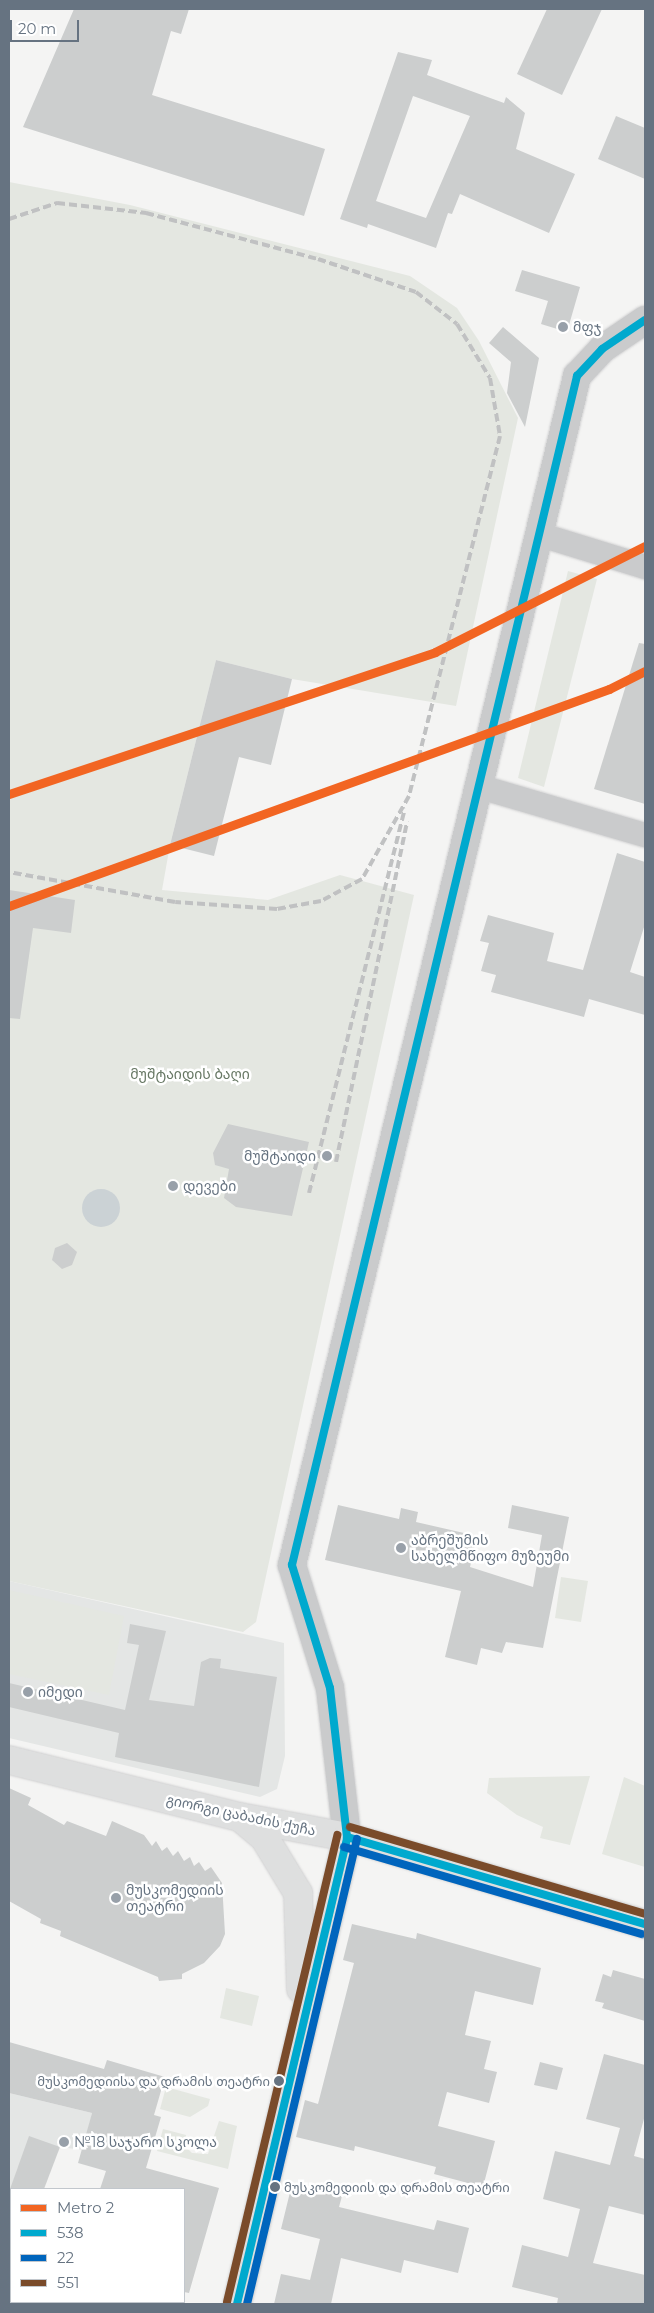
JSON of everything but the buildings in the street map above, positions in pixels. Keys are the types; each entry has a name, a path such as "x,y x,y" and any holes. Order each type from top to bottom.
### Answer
{"main road":[{"name":"გიორგი ცაბაძის ქუჩა","path":"9,1760 240,1817 347,1837 645,1924"},
{"path":"240,1817 264,1836 298,1893 302,1978 292,2074"},
{"path":"238,2304 347,1837"}],"street":[{"path":"347,1837 330,1688 292,1565 477,786 577,376 602,349 641,325"},
{"path":"538,534 645,567"},
{"path":"477,786 645,835"}],"shaded area":[{"path":"101,1189 108,1190 114,1195 119,1201 119,1215 114,1221 108,1226 101,1227 94,1226 88,1221 83,1215 82,1208 83,1201 88,1195 94,1190"},
{"path":"9,1581 284,1643 285,1756 277,1789 260,1797 9,1738"},
{"name":"№18 საჯარო სკოლა","path":"9,2093 92,2113 83,2150 60,2147 18,2167 9,2194"}],"green space":[{"name":"მუშტაიდის ბაღი","path":"9,182 130,205 410,276 457,308 479,341 518,418 456,706 292,679 216,660 170,845 162,890 268,900 340,875 414,895 256,1622 243,1632 9,1581"},
{"path":"568,571 597,579 544,787 518,778"},
{"path":"561,1577 588,1581 581,1622 555,1618"},
{"path":"9,1590 124,1616 109,1695 9,1674"},
{"path":"590,1776 570,1845 540,1838 543,1827 517,1815 487,1793 489,1778"},
{"path":"624,1777 645,1786 645,1867 602,1854"},
{"path":"226,1988 259,1996 252,2026 220,2018"},
{"path":"166,2087 210,2099 208,2106 190,2117 160,2109"},
{"path":"219,2121 237,2126 228,2169 157,2151 163,2129 186,2135 187,2148 192,2153 208,2154"}],"railway":[{"path":"9,219 57,203 146,213 318,259 416,292 457,324 490,378 500,436 409,796 362,879 321,901 277,909 175,902 9,872"},
{"path":"309,1193 405,809"},
{"path":"336,1162 407,821"}],"metro line":[{"name":"2","path":"9,794 435,652 645,546"},
{"name":"2","path":"9,906 609,689 645,671"}],"transit line":[{"name":"538","path":"237,2304 347,1837 330,1688 292,1565 577,376 602,349 645,320"},
{"name":"551","path":"350,1827 645,1914"},
{"name":"551","path":"227,2302 337,1835"},
{"name":"538","path":"347,1837 645,1924"},
{"name":"22","path":"247,2304 357,1839"},
{"name":"22","path":"344,1847 642,1934"}],"place":[{"name":"მფჯ","path":"563,327"},
{"name":"მუშტაიდი","path":"327,1156"},
{"name":"დევები","path":"173,1186"},
{"name":"აბრეშუმის სახელმწიფო მუზეუმი","path":"401,1548"},
{"name":"იმედი","path":"28,1692"},
{"name":"მუსკომედიის თეატრი","path":"116,1898"},
{"name":"მუსკომედიისა და დრამის თეატრი","path":"279,2081"},
{"name":"№18 საჯარო სკოლა","path":"64,2142"},
{"name":"მუსკომედიის და დრამის თეატრი","path":"275,2187"}]}
